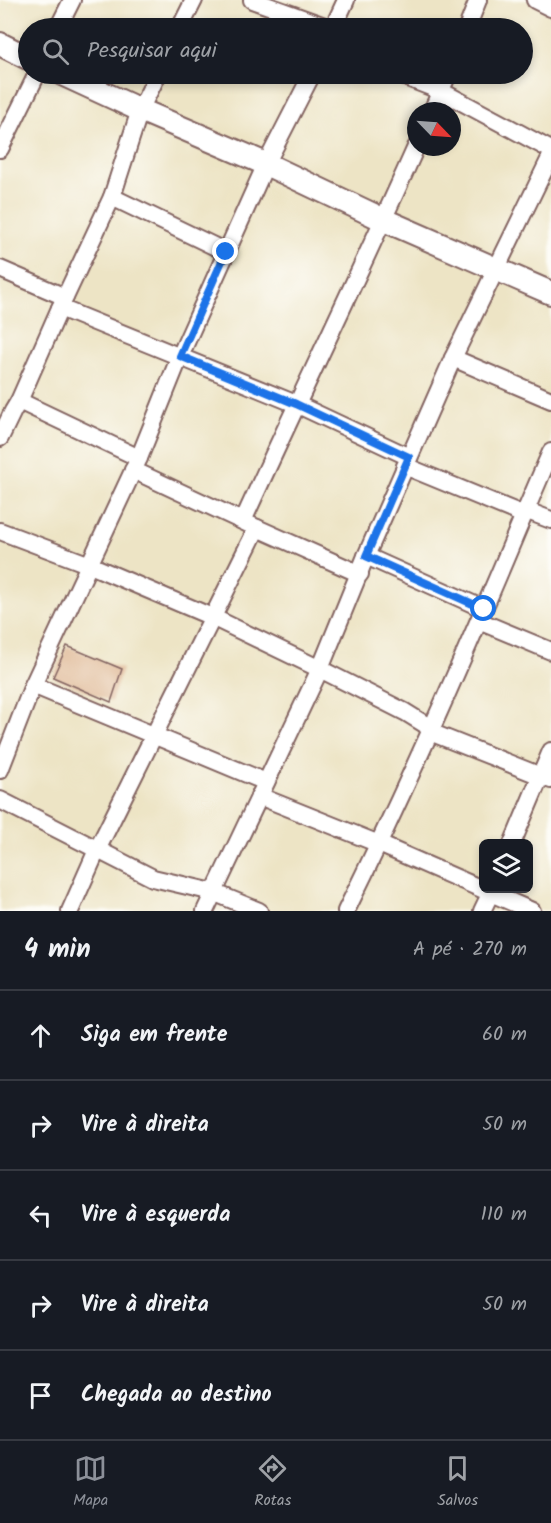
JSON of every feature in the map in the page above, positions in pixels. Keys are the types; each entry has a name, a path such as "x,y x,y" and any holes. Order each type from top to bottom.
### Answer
{"street":[{"path":"63,18 72,0"},
{"path":"185,18 194,0"},
{"path":"252,0 303,18"},
{"path":"337,18 346,0"},
{"path":"471,18 478,0"},
{"path":"535,0 551,8"},
{"path":"0,44 18,53"},
{"path":"0,149 32,84"},
{"path":"84,84 551,293"},
{"path":"0,438 11,405 63,303 112,197 140,110 153,84"},
{"path":"0,770 33,685 136,464 226,252 266,164 307,84"},
{"path":"421,84 551,150"},
{"path":"436,102 444,84"},
{"path":"70,911 97,850 212,617 296,404 412,156"},
{"path":"205,911 320,669 366,556 453,358 551,156"},
{"path":"112,197 226,252"},
{"path":"0,269 63,303 180,356 296,404 407,462 524,512 551,520"},
{"path":"453,358 551,400"},
{"path":"11,405 136,464 250,525 360,574"},
{"path":"346,911 430,732 551,452"},
{"path":"0,531 90,565 212,617 405,712 426,725 430,732 546,778"},
{"path":"366,556 551,651"},
{"path":"33,685 154,736 379,844 479,886"},
{"path":"514,839 546,778 551,751"},
{"path":"0,800 153,878 213,892 259,911"},
{"path":"482,911 491,893"},
{"path":"496,893 532,911"}],"building":[{"path":"67,646 122,669 111,702 53,677"}],"route":[{"path":"226,252 180,356 296,404 409,457 366,556 484,609"}]}
